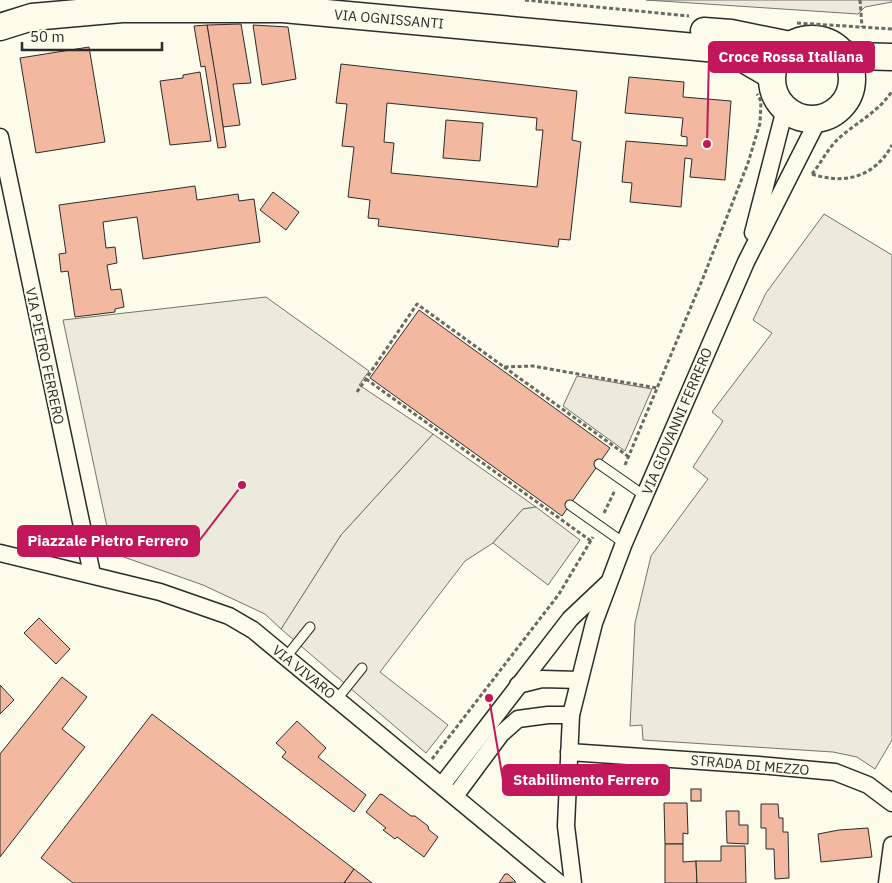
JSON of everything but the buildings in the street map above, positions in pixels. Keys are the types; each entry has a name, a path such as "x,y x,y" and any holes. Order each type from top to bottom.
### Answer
{"main road":[{"path":"0,11 27,4 66,0"},
{"name":"VIA OGNISSANTI","path":"372,0 731,33 791,34"},
{"name":"VIA OGNISSANTI","path":"0,26 32,17 122,9 283,9 728,50 763,82"},
{"path":"791,34 801,40 812,38 824,40 835,46 843,54 848,62 852,80 849,94 842,105 832,114 806,119 795,115 785,109 777,99 772,87 763,82 791,34"},
{"path":"843,54 892,57"},
{"path":"852,80 892,71"}],"street":[{"name":"VIA GIOVANNI FERRERO","path":"746,262 785,109"},
{"name":"VIA GIOVANNI FERRERO","path":"573,883 566,826 571,715 594,623 624,543 746,262 819,118"},
{"name":"VIA PIETRO FERRERO","path":"0,137 92,574"},
{"name":"VIA VIVARO","path":"0,552 160,592 229,616 253,630 559,883"},
{"name":"VIA GIOVANNI FERRERO","path":"442,785 570,619 610,581"},
{"path":"518,685 542,680 579,680"},
{"path":"455,796 501,734 518,719 548,715 571,715"},
{"name":"STRADA DI MEZZO","path":"569,752 749,764 835,772 868,785 892,803"},
{"path":"887,883 892,845"}],"lane":[{"path":"599,464 645,496"},
{"path":"570,505 624,543"},
{"path":"286,657 310,627"},
{"path":"337,699 362,668"}],"path":[{"path":"525,0 695,17"},
{"path":"860,0 862,27"},
{"path":"791,34 862,27 892,29"},
{"path":"423,770 559,594 591,541 629,457 748,163 760,123 763,82"},
{"path":"812,174 834,143 855,124 878,108 892,91"},
{"path":"794,168 824,178 848,178 868,173 885,158 892,146"},
{"path":"357,392 417,304 629,457"},
{"path":"504,367 533,366 657,388"},
{"path":"366,379 591,541"}],"shaded area":[{"path":"646,0 892,0 892,2 865,7 858,14"},
{"path":"824,214 892,255 892,740 875,769 857,757 833,752 643,740 642,725 630,726 635,623 651,556 708,479 693,467 723,421 712,412 772,333 753,320 766,293"},
{"path":"266,297 369,371 359,385 433,434 341,535 281,629 265,614 203,585 121,556 110,541 63,320"},
{"path":"577,376 652,389 625,451 563,406"},
{"path":"433,434 536,507 523,509 493,543 465,561 380,672 448,725 426,753 281,629 341,535"},
{"path":"536,507 580,540 548,585 493,543 523,509"}],"place":[{"name":"Croce Rossa Italiana","path":"707,144"},
{"name":"Piazzale Pietro Ferrero","path":"242,485"},
{"name":"Stabilimento Ferrero","path":"489,698"}]}
